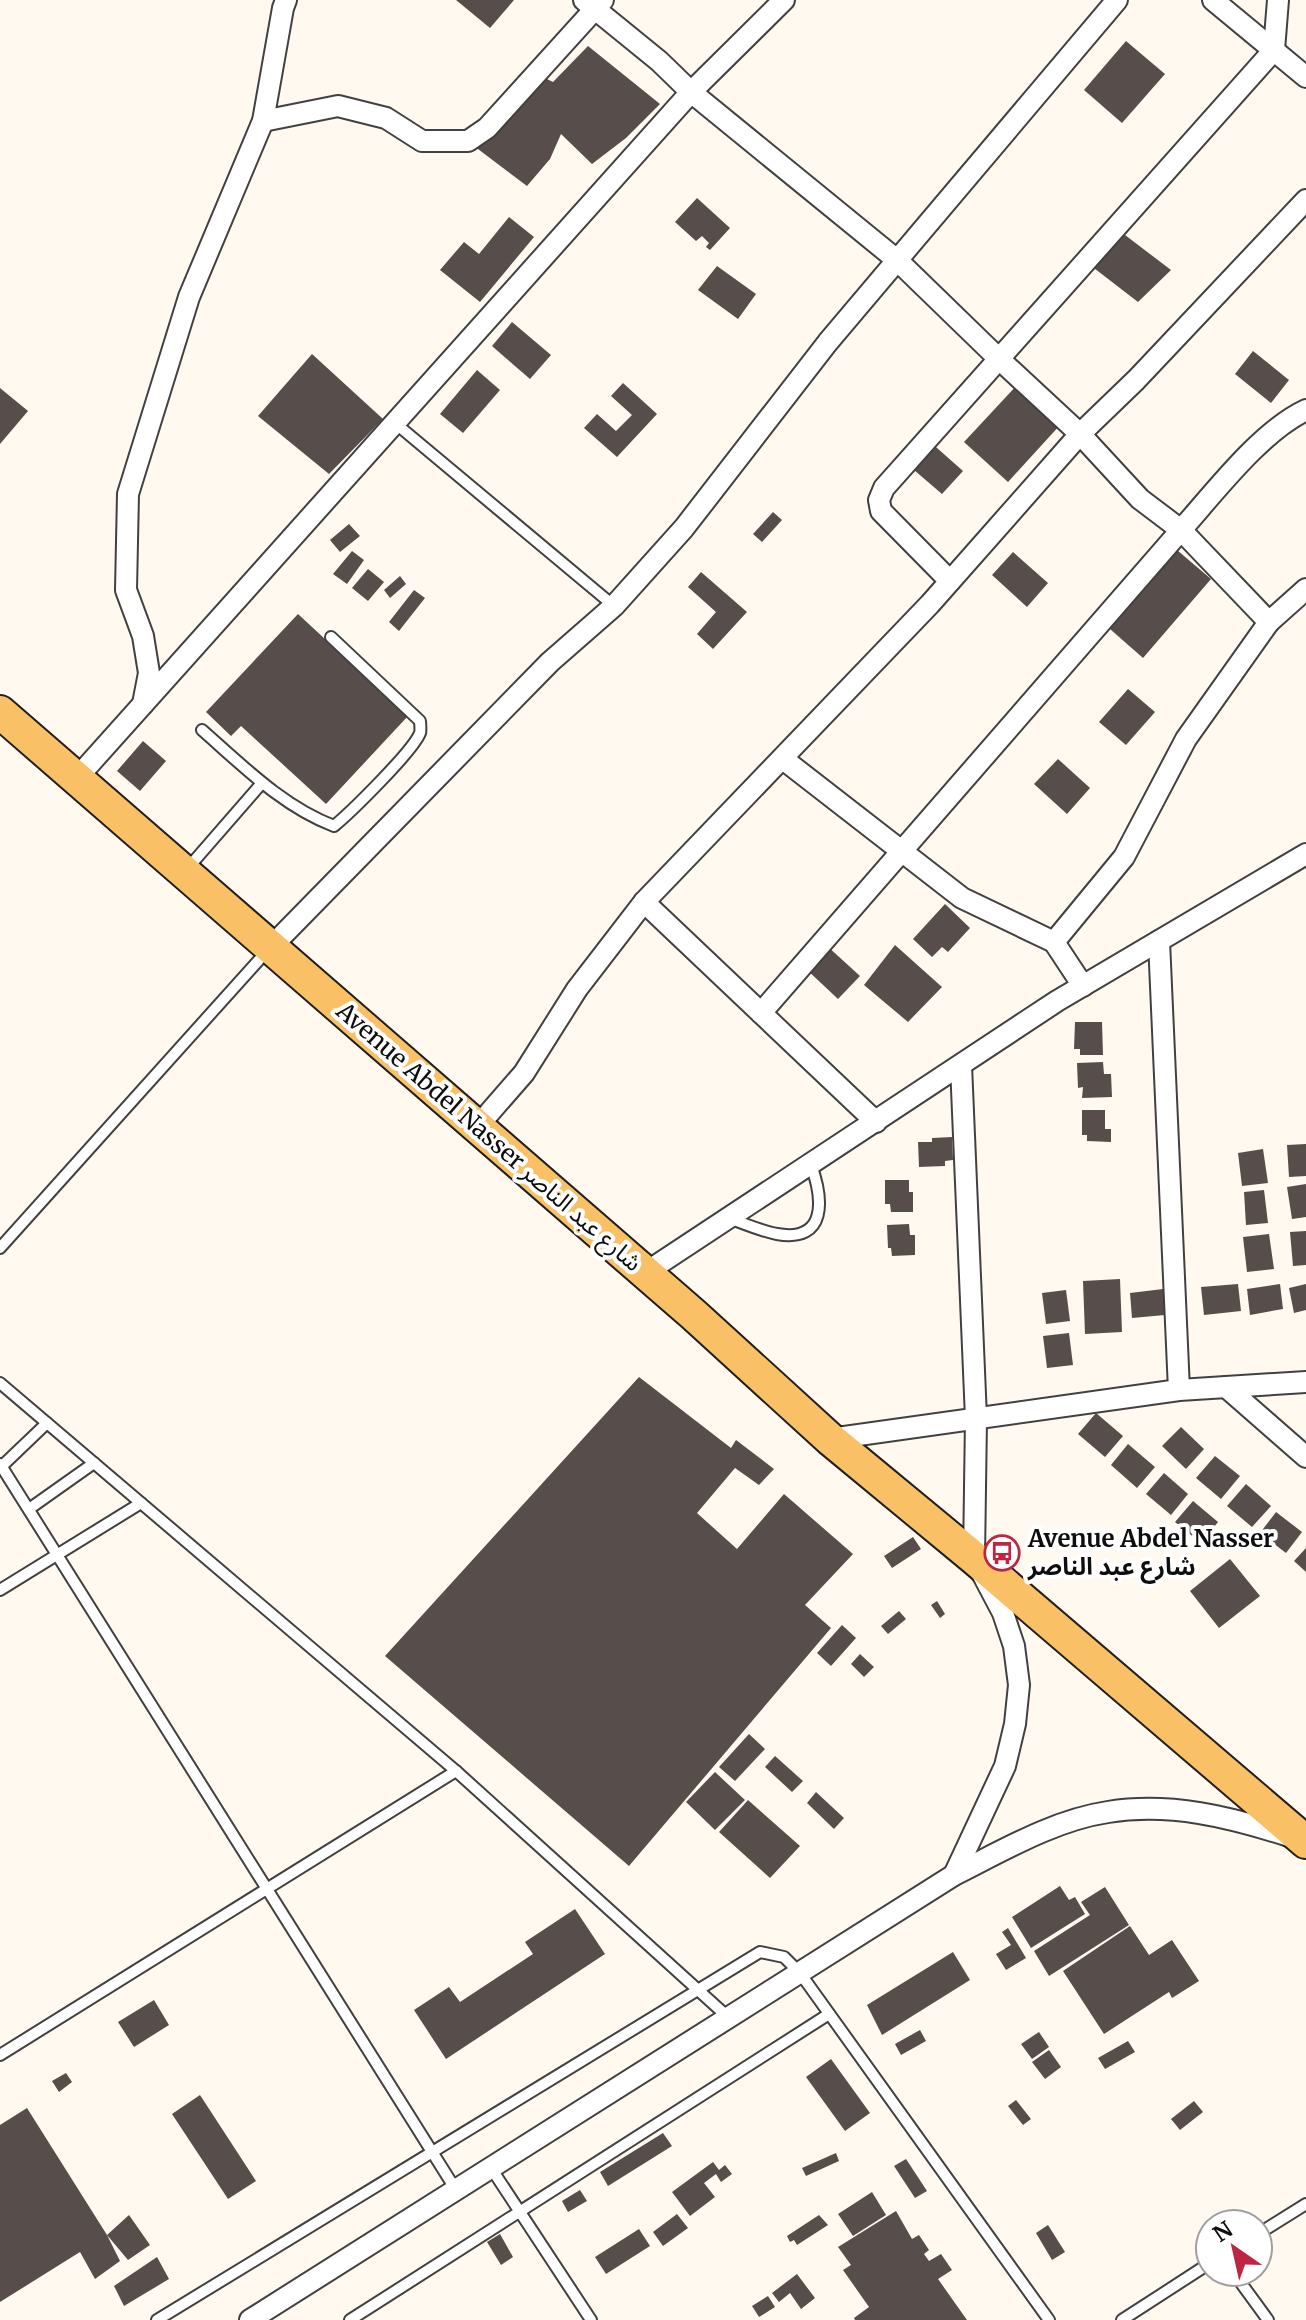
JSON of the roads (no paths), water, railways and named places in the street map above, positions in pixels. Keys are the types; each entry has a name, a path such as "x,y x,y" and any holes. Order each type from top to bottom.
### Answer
{"main road":[{"name":"Avenue Abdel Nasser شارع عبد الناصر","path":"0,712 645,1273 830,1439 974,1558 1305,1842"}],"street":[{"path":"143,704 149,673 143,636 126,590 128,494 189,297 263,121 286,0"},
{"path":"76,779 691,92 784,0"},
{"path":"271,947 550,662 614,606 684,528 828,342 1117,0"},
{"path":"1213,0 1306,77"},
{"path":"950,581 881,511 879,500 884,488 1274,50 1278,0"},
{"path":"263,121 338,106 386,118 422,141 468,141 487,128 594,3 691,92 897,260 1080,434 1140,499 1181,530 1269,622"},
{"path":"477,1127 524,1073 577,989 644,902 950,581 1080,434 1136,380 1306,200"},
{"path":"761,1013 1181,530 1249,455 1293,416 1306,410"},
{"path":"1054,942 1124,857 1186,739 1269,622 1306,589"},
{"path":"783,759 962,898 1054,942 1083,986"},
{"path":"645,1273 1083,986 1306,854"},
{"path":"644,902 876,1122"},
{"path":"1159,941 1179,1390"},
{"path":"954,1875 1005,1766 1015,1724 1019,1685 1014,1646 1003,1613 974,1558 976,1418 961,1065"},
{"path":"830,1439 1179,1390 1306,1382"},
{"path":"1226,1387 1306,1457"},
{"path":"250,2320 954,1875 1055,1827 1105,1812 1144,1808 1191,1811 1246,1822 1305,1842"}],"lane":[{"path":"395,423 614,606"},
{"path":"202,730 262,783 319,820 334,826 369,792 421,732 420,721 331,637"},
{"path":"184,872 262,783"},
{"path":"0,1248 271,947"},
{"path":"729,1218 776,1234 795,1235 807,1230 817,1221 821,1200 811,1165"},
{"path":"0,1383 456,1771 729,2018"},
{"path":"47,1423 1,1466 456,2190"},
{"path":"29,1509 94,1463"},
{"path":"0,1590 141,1503"},
{"path":"0,2055 456,1771"},
{"path":"157,2320 760,1952 784,1957 800,1973 1049,2320"},
{"path":"350,2320 829,2014"},
{"path":"491,2168 591,2320"},
{"path":"1274,2224 1306,2204"},
{"path":"1122,2320 1194,2273"},
{"path":"1245,2288 1268,2320"}],"place":[{"name":"Avenue Abdel Nasser شارع عبد الناصر","path":"1002,1553"}]}
